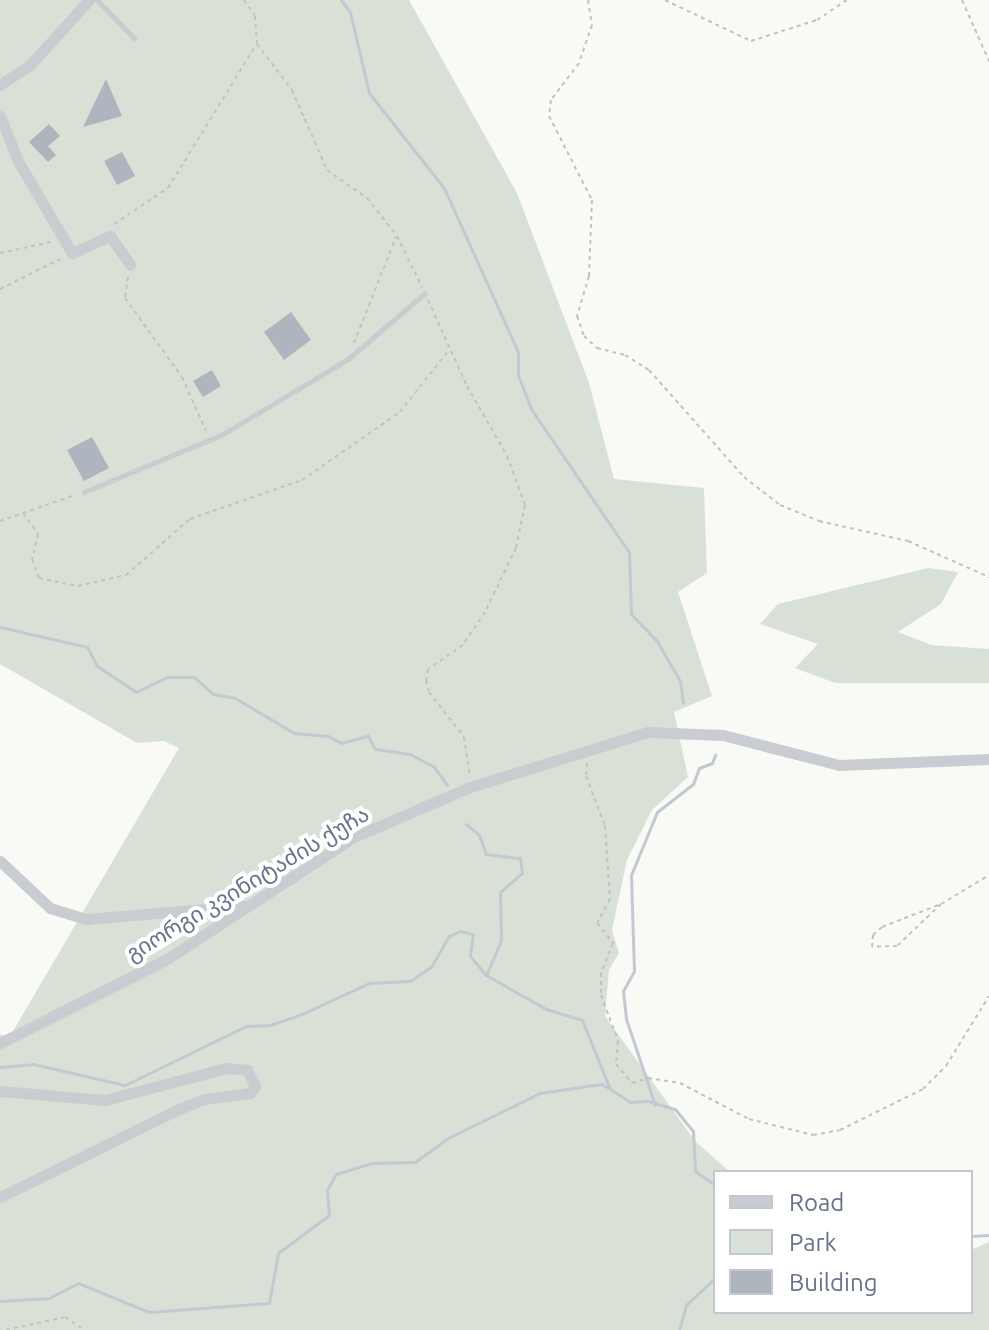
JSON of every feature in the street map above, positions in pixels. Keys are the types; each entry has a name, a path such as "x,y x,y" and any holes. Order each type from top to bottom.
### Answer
{"street":[{"path":"0,85 30,65 89,0"},
{"path":"0,116 18,161 72,253 110,236 130,265"},
{"name":"გიორგი კვინიტაძის ქუჩა","path":"0,1043 167,959 354,837 470,787 648,732 685,731 723,735 839,765 989,759"},
{"path":"0,861 50,908 87,919 247,906"},
{"path":"0,1091 105,1100 226,1068 247,1070 255,1086 250,1093 204,1099 179,1109 0,1197"}],"lane":[{"path":"97,0 134,38"},
{"path":"84,492 210,439 348,359 425,293"}],"path":[{"path":"244,0 255,16 257,44 292,90 327,170 367,198 397,236 450,349 507,456 525,505 516,548 485,612 463,645 428,669 426,680 429,692 464,737 470,787"},
{"path":"588,0 592,25 579,63 551,100 549,116 592,200 589,276 577,316 584,336 597,348 625,355 649,370 744,477 780,505 819,521 908,541 989,577"},
{"path":"665,0 751,41 817,20 847,0"},
{"path":"962,0 989,61"},
{"path":"106,227 168,188 257,44"},
{"path":"348,359 397,236"},
{"path":"0,253 63,238"},
{"path":"0,289 72,253"},
{"path":"130,265 125,298 182,377 210,439"},
{"path":"23,513 38,534 32,559 39,578 78,586 126,575 190,519 302,480 387,421 450,349"},
{"path":"0,521 84,492"},
{"path":"589,750 586,776 605,826 610,899 597,923 613,943 601,973 601,995 618,1041 616,1064 632,1083 648,1078 680,1083 749,1119 813,1135 840,1130 923,1089 946,1066 989,996"},
{"path":"941,904 897,946 872,947 873,935 882,927 941,904 989,875"},
{"path":"6,1330 65,1317 84,1330"}],"green space":[{"path":"0,0 409,0 517,193 589,383 614,479 704,488 707,573 678,592 712,696 674,712 688,777 652,810 627,860 612,930 619,953 609,970 605,1016 695,1141 728,1170 713,1170 713,1314 973,1314 973,1249 989,1242 989,1330 0,1330 0,1034 9,1038 179,748 164,741 137,743 0,664"},
{"path":"928,568 958,572 941,604 898,632 931,645 989,649 989,683 835,683 795,668 818,644 760,624 778,604"}],"building":[{"path":"106,79 122,116 83,127"},
{"path":"49,124 60,136 48,146 56,155 48,162 29,142"},
{"path":"122,152 135,176 117,185 104,161"},
{"path":"291,312 311,340 284,360 264,332"},
{"path":"212,370 221,386 203,397 193,381"},
{"path":"92,437 109,468 84,481 67,450"}],"waterway":[{"path":"341,0 350,12 369,93 444,188 518,352 518,375 531,409 629,552 631,614 657,641 680,681 683,703"},
{"path":"0,627 87,647 97,666 136,692 167,677 194,677 213,694 235,698 294,733 328,736 341,743 368,736 375,749 410,754 434,767 447,785"},
{"path":"655,1105 626,1019 623,991 634,971 631,875 657,812 693,784 699,768 712,763 715,755"},
{"path":"466,824 479,835 486,854 520,858 522,873 500,892 501,940 486,975"},
{"path":"0,1067 33,1064 125,1085 246,1026 270,1025 369,983 410,981 431,967 449,936 460,931 473,934 470,956 486,975 546,1009 582,1020 610,1089 630,1102 648,1101 675,1109 693,1131 695,1171 713,1184"},
{"path":"0,1301 49,1298 78,1283 149,1312 269,1303 278,1253 329,1215 327,1190 336,1174 372,1163 415,1162 448,1138 540,1093 601,1084 609,1088"},
{"path":"973,1236 989,1235"},
{"path":"679,1330 686,1305 713,1280"}]}
